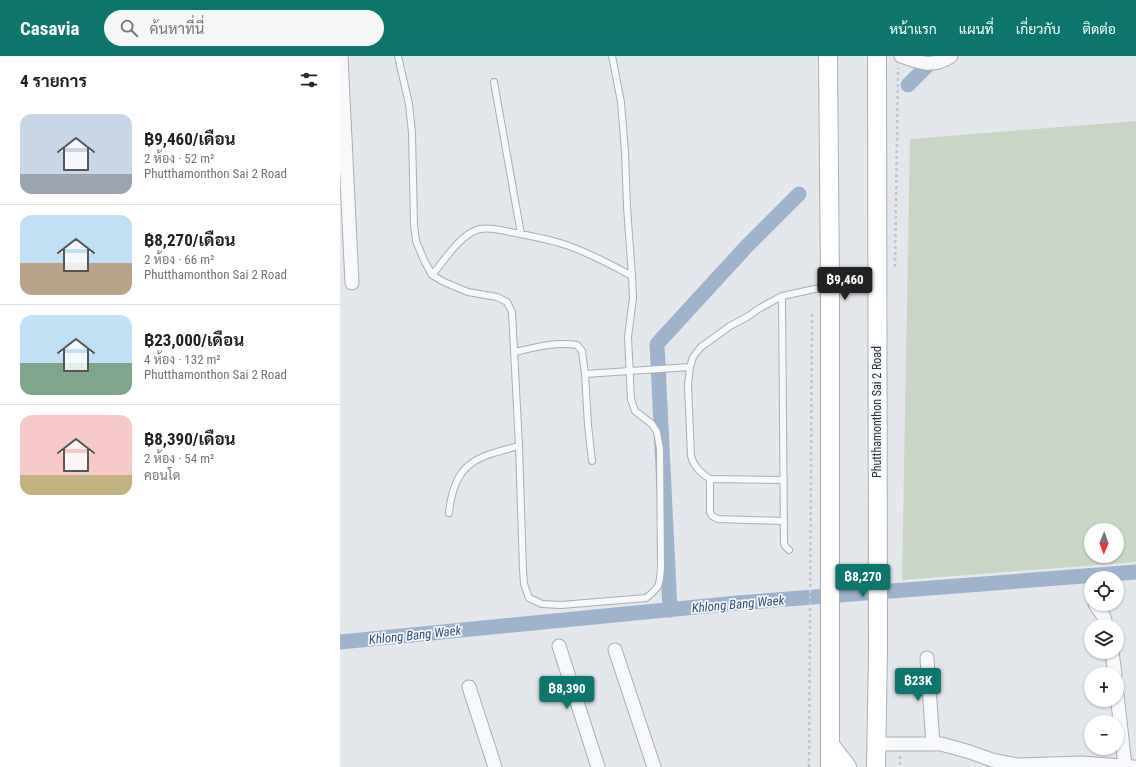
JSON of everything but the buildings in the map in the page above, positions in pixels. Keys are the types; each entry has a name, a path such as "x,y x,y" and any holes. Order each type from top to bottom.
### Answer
{"main road":[{"path":"828,56 830,286 830,767"},
{"name":"Phutthamonthon Sai 2 Road","path":"876,754 878,650 877,56"},
{"path":"830,745 847,767"},
{"path":"869,767 876,754"}],"street":[{"path":"341,56 352,283"},
{"path":"901,56 918,62 934,64 951,56"},
{"path":"559,646 598,767"},
{"path":"615,650 654,767"},
{"path":"927,658 933,744"},
{"path":"469,687 495,767"},
{"path":"876,754 933,744 941,744 1017,766 1082,763 1130,767 1119,707"}],"lane":[{"path":"398,56 409,104 412,133 414,224 416,241 424,260 432,275 444,282 468,292 497,296 507,302 512,312 515,352 524,584 529,598 542,604 561,605 646,598 657,590 660,579 660,449 657,432 652,424 636,410 631,399 628,337 633,298 632,276 621,102 612,56"},
{"path":"494,82 522,234"},
{"path":"432,275 457,244 468,235 480,229 492,229 522,234 569,246 610,264 632,276"},
{"path":"784,480 710,479 697,468 693,462 692,456 688,385 690,367 693,357 701,347 730,326 760,308 782,296 830,286"},
{"path":"782,296 784,543 789,550"},
{"path":"515,352 548,344 566,343 577,345 582,351 592,461"},
{"path":"585,374 690,367"},
{"path":"449,513 450,501 457,481 466,466 476,459 494,452 519,446"},
{"path":"710,479 710,512 712,516 718,520 784,521"}],"path":[{"path":"809,767 811,543"}],"green space":[{"path":"1136,121 1136,562 1124,563 1124,523 1084,523 1084,563 1123,563 902,580 910,139"}],"waterway":[{"path":"908,85 930,63 934,56"},
{"path":"670,610 657,344 746,247 799,194"},
{"name":"Khlong Bang Waek","path":"340,642 737,603 1136,572"}]}
